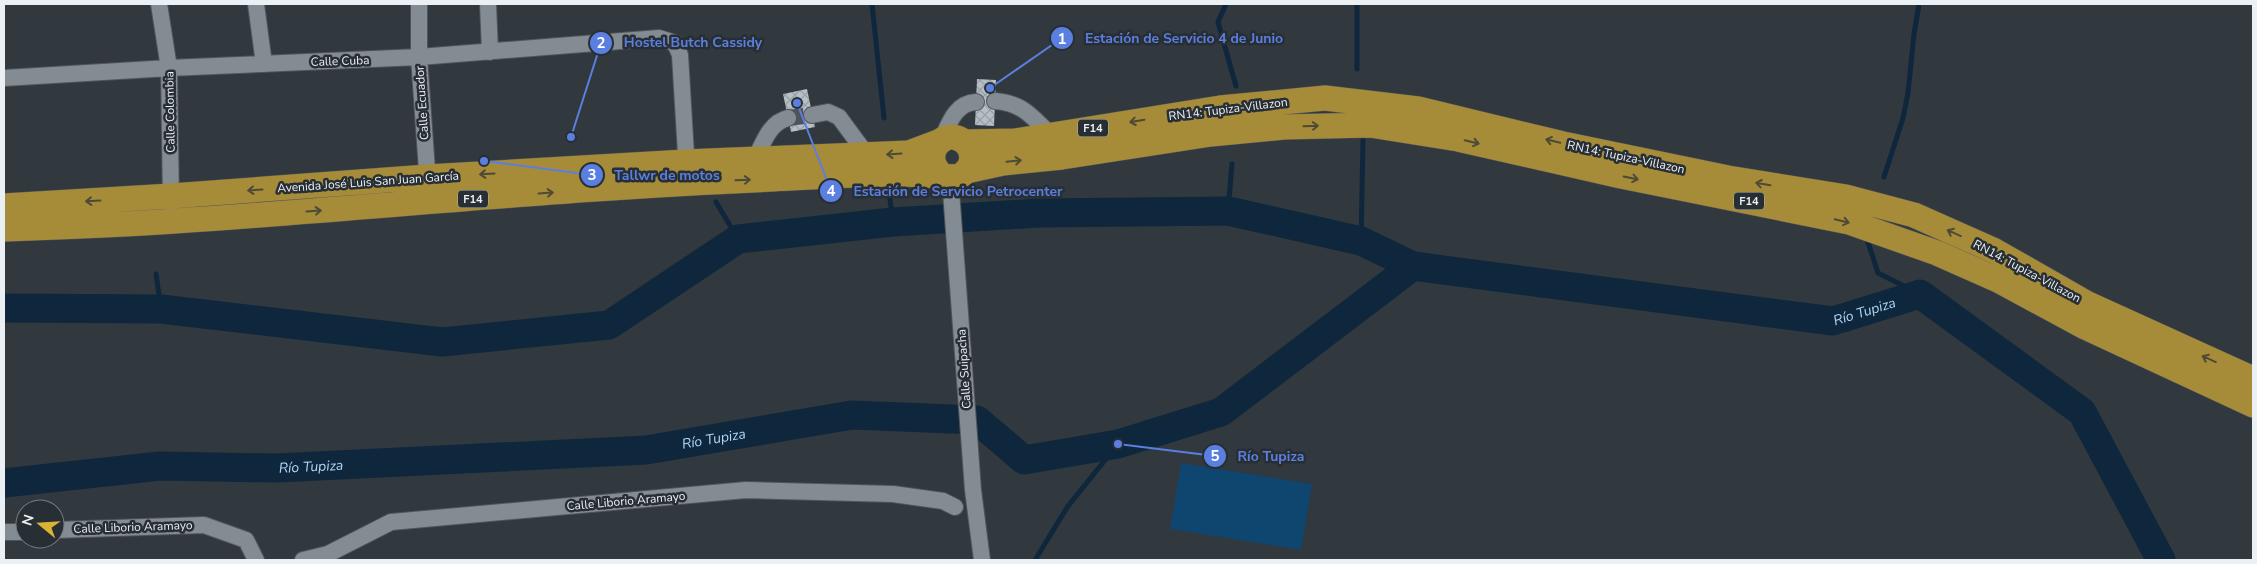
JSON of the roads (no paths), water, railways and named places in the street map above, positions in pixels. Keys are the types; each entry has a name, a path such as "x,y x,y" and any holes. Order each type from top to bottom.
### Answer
{"highway":[{"name":"RN14: Tupiza-Villazon","path":"953,142 1014,141 1220,108 1325,98 1404,119 1719,176 1803,201 1846,197 1914,215 1995,251 2066,304 2253,379"},
{"path":"1276,102 1279,128"},
{"name":"RN14: Tupiza-Villazon","path":"953,175 1003,163 1210,134 1279,128 1370,125 1404,119"},
{"name":"Avenida José Luis San Juan García","path":"4,229 172,222 428,202 687,172 755,159 909,152 953,142"},
{"path":"953,142 972,153 972,160 953,175 937,171 932,158 933,152 953,142"},
{"name":"Avenida José Luis San Juan García","path":"4,206 427,177 687,172 953,175"},
{"name":"RN14: Tupiza-Villazon","path":"2066,304 2085,328 2253,405"}],"street":[{"name":"Calle Colombia","path":"160,4 169,68 172,222"},
{"path":"256,4 264,64"},
{"name":"Calle Ecuador","path":"419,4 419,57 428,202"},
{"path":"488,4 490,52"},
{"name":"Calle Cuba","path":"4,78 169,68 419,57 659,38 675,43 680,55 687,172"},
{"path":"995,101 1009,102 1020,106 1051,135"},
{"path":"953,142 958,109 967,102 976,102"},
{"path":"812,115 828,112 839,116 867,155"},
{"path":"755,159 770,129 780,120 788,118"},
{"name":"Calle Suipacha","path":"953,175 973,490 982,560"},
{"name":"Calle Liborio Aramayo","path":"303,560 328,554 391,522 746,490 893,494 943,501 955,508"},
{"name":"Calle Liborio Aramayo","path":"65,530 204,525 246,540 256,560"}],"waterway":[{"path":"872,4 884,118"},
{"path":"1226,4 1218,22 1236,86"},
{"path":"1357,4 1357,69"},
{"path":"1884,177 1903,118 1919,4"},
{"path":"1361,241 1363,140"},
{"path":"1228,211 1232,164"},
{"path":"889,192 893,222"},
{"path":"716,202 738,239"},
{"name":"Río Tupiza","path":"4,308 161,309 442,342 609,325 738,239 893,222 1040,213 1228,211 1361,241 1413,266"},
{"path":"1867,239 1878,273 1920,294"},
{"name":"Río Tupiza","path":"4,483 160,466 276,468 646,450 852,415 977,420 1024,460 1118,444 1221,412 1413,266 1833,321 1920,294 2082,412 2161,560"},
{"path":"156,274 161,309"},
{"path":"1035,560 1068,506 1118,444"}],"tunnel":[{"path":"788,118 812,115"}],"place":[{"name":"Estación de Servicio 4 de Junio","path":"990,88"},
{"name":"Estación de Servicio Petrocenter","path":"797,103"},
{"name":"Hostel Butch Cassidy","path":"571,137"},
{"name":"Tallwr de motos","path":"484,161"},
{"name":"Río Tupiza","path":"1118,444"}]}
